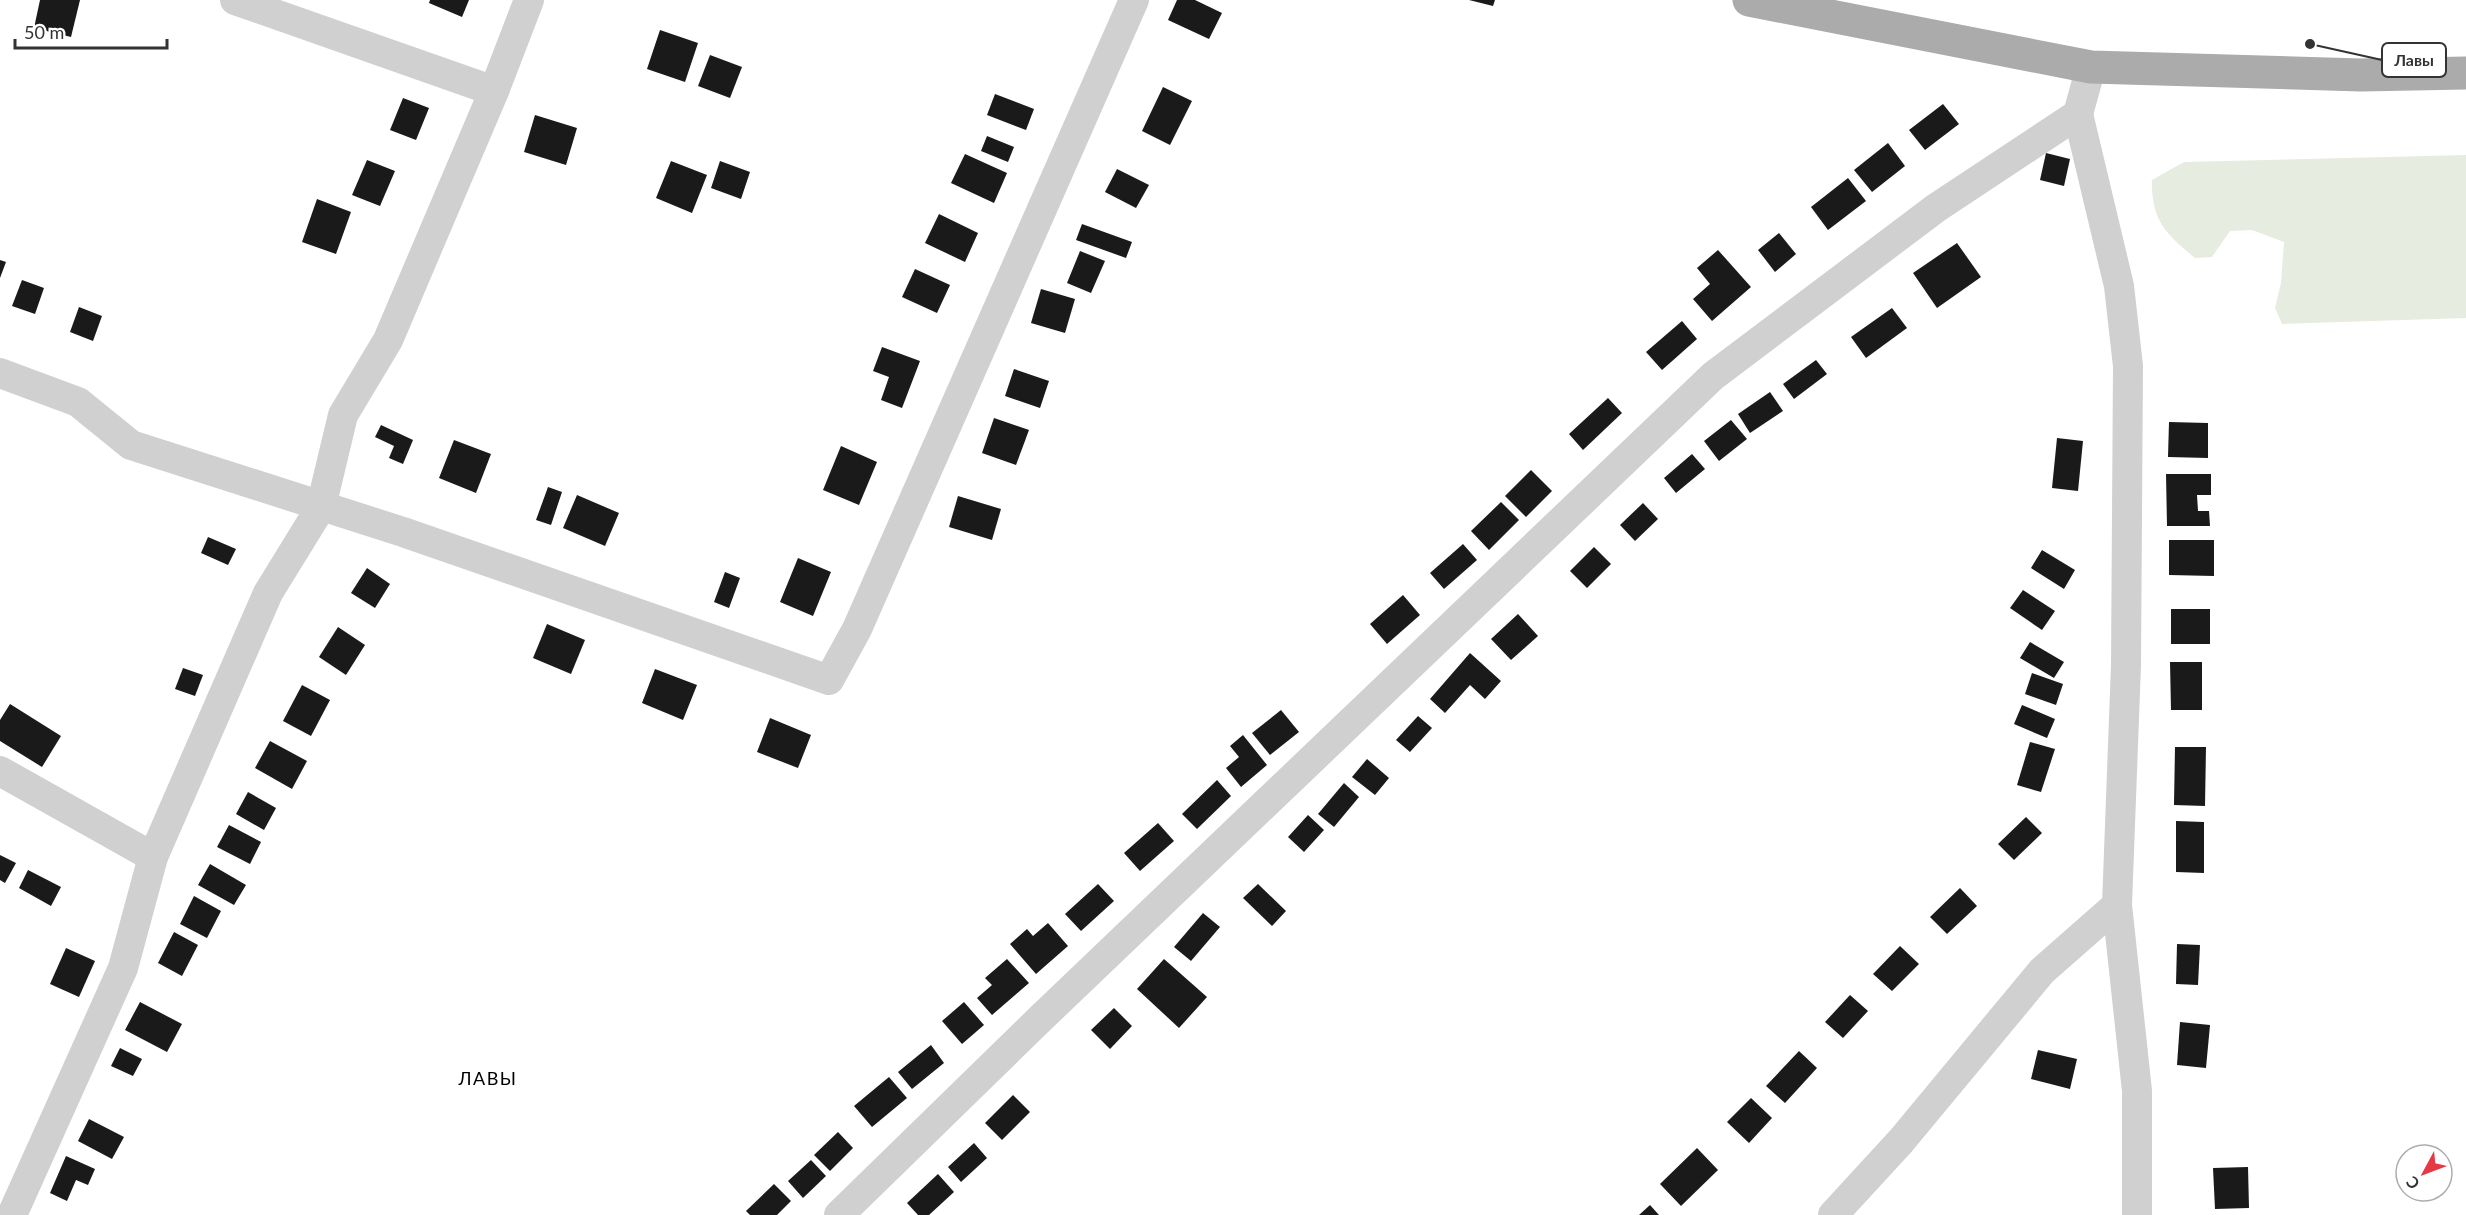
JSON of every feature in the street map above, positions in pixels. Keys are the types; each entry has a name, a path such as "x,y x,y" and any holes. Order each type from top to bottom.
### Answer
{"main road":[{"path":"1749,0 2091,67 2361,75 2466,73"}],"street":[{"path":"235,0 494,91"},
{"path":"12,1215 123,968 153,857 268,593 321,507 343,415 388,340 494,91 529,0"},
{"path":"0,373 78,402 131,445 402,532 829,680 857,629 1134,0"},
{"path":"2091,67 2078,114 2119,286 2128,366 2126,665 2117,905 2137,1091 2137,1215"},
{"path":"839,1215 1048,1011 1713,376 1936,208 2078,114"},
{"path":"0,771 153,857"},
{"path":"1833,1215 1901,1141 2042,970 2117,905"}],"shaded area":[{"path":"2466,155 2466,318 2282,324 2275,308 2281,283 2284,242 2252,230 2230,231 2212,257 2195,258 2162,225 2152,194 2152,180 2184,162"}],"building":[{"path":"40,0 80,0 71,37 34,28"},
{"path":"430,0 469,0 462,17 429,3"},
{"path":"1177,0 1195,0 1222,13 1209,39 1168,20"},
{"path":"1469,0 1495,0 1493,6"},
{"path":"660,30 698,43 685,82 647,69"},
{"path":"710,55 742,67 730,98 698,86"},
{"path":"1163,87 1192,101 1170,145 1142,131"},
{"path":"995,94 1034,109 1026,130 987,115"},
{"path":"403,98 429,108 416,140 390,130"},
{"path":"1943,104 1959,124 1925,150 1909,130"},
{"path":"535,115 577,128 566,165 524,152"},
{"path":"987,136 1014,147 1008,162 981,151"},
{"path":"1888,143 1905,166 1872,192 1854,170"},
{"path":"2046,153 2070,159 2064,186 2040,180"},
{"path":"965,154 1007,173 994,203 951,183"},
{"path":"367,160 395,171 380,206 352,195"},
{"path":"671,161 707,175 692,213 656,198"},
{"path":"720,161 750,172 741,199 711,188"},
{"path":"1117,169 1149,185 1136,208 1105,192"},
{"path":"1848,178 1866,201 1828,230 1811,207"},
{"path":"317,199 351,212 336,254 302,242"},
{"path":"939,214 978,233 965,262 925,243"},
{"path":"1082,224 1132,242 1126,258 1076,240"},
{"path":"1779,233 1796,254 1775,272 1758,250"},
{"path":"1957,243 1981,277 1937,308 1913,273"},
{"path":"1718,250 1751,287 1712,321 1693,299 1710,284 1697,268"},
{"path":"1080,251 1105,261 1091,293 1067,283"},
{"path":"0,260 6,262 0,278"},
{"path":"915,269 950,285 937,313 902,297"},
{"path":"22,280 44,288 35,314 12,306"},
{"path":"1041,289 1075,299 1065,333 1031,323"},
{"path":"79,307 102,316 93,341 70,332"},
{"path":"1892,308 1907,328 1866,358 1851,337"},
{"path":"1682,321 1697,339 1662,370 1646,352"},
{"path":"882,347 920,361 902,408 881,400 889,377 873,371"},
{"path":"1816,360 1827,374 1794,399 1783,384"},
{"path":"1014,369 1049,381 1040,408 1005,396"},
{"path":"1770,392 1783,411 1750,433 1738,414"},
{"path":"1608,398 1622,413 1583,450 1569,434"},
{"path":"994,418 1029,430 1016,465 982,453"},
{"path":"1731,420 1747,439 1719,461 1704,441"},
{"path":"2169,422 2208,423 2208,458 2168,457"},
{"path":"381,425 413,440 403,464 389,458 394,446 375,437"},
{"path":"2057,438 2083,441 2078,491 2052,488"},
{"path":"454,440 491,454 476,493 439,478"},
{"path":"841,446 877,462 859,505 823,490"},
{"path":"1692,454 1705,469 1676,493 1664,478"},
{"path":"1531,470 1552,491 1526,517 1505,496"},
{"path":"2166,474 2211,474 2211,495 2197,495 2198,511 2209,511 2210,526 2167,526"},
{"path":"548,487 562,492 551,525 536,520"},
{"path":"577,495 619,513 605,546 563,528"},
{"path":"958,496 1001,509 992,540 949,527"},
{"path":"1501,502 1519,520 1489,550 1471,531"},
{"path":"1643,503 1658,519 1635,541 1620,525"},
{"path":"208,537 236,549 228,565 201,553"},
{"path":"2169,540 2214,540 2214,576 2169,575"},
{"path":"1463,544 1477,560 1444,589 1430,573"},
{"path":"1594,547 1611,564 1587,588 1570,571"},
{"path":"2042,550 2075,570 2064,589 2031,568"},
{"path":"798,558 831,572 813,616 780,602"},
{"path":"367,568 390,584 375,608 351,593"},
{"path":"725,572 740,578 729,608 714,602"},
{"path":"2023,590 2055,611 2042,630 2010,608"},
{"path":"1403,595 1420,615 1387,644 1370,624"},
{"path":"2171,609 2210,609 2210,644 2171,644"},
{"path":"1518,614 1538,636 1511,660 1491,639"},
{"path":"547,624 585,640 571,674 533,658"},
{"path":"338,627 365,645 346,675 319,657"},
{"path":"2030,642 2064,662 2054,678 2020,658"},
{"path":"1470,653 1501,681 1485,699 1470,685 1445,713 1430,699"},
{"path":"2170,662 2202,662 2202,710 2171,710"},
{"path":"183,668 203,675 195,696 175,689"},
{"path":"655,669 697,685 683,720 642,703"},
{"path":"2032,673 2063,684 2056,705 2025,694"},
{"path":"302,685 330,700 311,736 283,721"},
{"path":"10,704 61,736 42,767 0,741 0,720"},
{"path":"2022,705 2055,719 2047,738 2014,724"},
{"path":"1281,710 1299,732 1270,755 1252,733"},
{"path":"1418,716 1432,728 1410,752 1396,740"},
{"path":"770,718 811,735 798,768 757,752"},
{"path":"1243,735 1267,765 1241,787 1226,768 1239,757 1230,746"},
{"path":"270,741 307,761 292,789 255,768"},
{"path":"2030,742 2055,749 2041,792 2017,785"},
{"path":"2175,747 2206,747 2205,806 2174,805"},
{"path":"1367,759 1389,778 1375,795 1352,777"},
{"path":"1217,780 1231,796 1197,829 1182,814"},
{"path":"1344,783 1359,797 1334,827 1318,814"},
{"path":"248,792 276,808 264,830 236,814"},
{"path":"1308,815 1324,830 1304,852 1288,837"},
{"path":"2026,817 2042,833 2014,860 1998,844"},
{"path":"2176,821 2204,822 2204,873 2176,872"},
{"path":"1158,823 1174,841 1140,871 1124,853"},
{"path":"229,825 261,842 250,864 217,847"},
{"path":"0,855 16,863 5,883 0,880"},
{"path":"210,864 246,885 234,905 198,885"},
{"path":"28,870 61,887 51,906 19,888"},
{"path":"1098,884 1114,901 1081,931 1065,914"},
{"path":"1258,884 1286,911 1272,926 1243,898"},
{"path":"1960,888 1977,906 1947,934 1930,917"},
{"path":"194,896 221,911 207,938 180,924"},
{"path":"1203,913 1220,927 1191,961 1174,947"},
{"path":"1048,923 1068,946 1036,974 1010,944 1027,929 1033,936"},
{"path":"174,932 198,945 182,976 158,963"},
{"path":"2177,944 2200,945 2198,985 2176,984"},
{"path":"1900,946 1919,964 1892,991 1873,974"},
{"path":"66,948 95,961 79,997 50,984"},
{"path":"1007,959 1029,983 992,1015 977,998 992,985 985,978"},
{"path":"1164,959 1207,997 1179,1028 1137,989"},
{"path":"1850,995 1868,1011 1843,1038 1825,1022"},
{"path":"140,1002 182,1024 167,1052 125,1030"},
{"path":"964,1002 984,1025 962,1044 942,1021"},
{"path":"1114,1008 1132,1026 1110,1049 1091,1030"},
{"path":"2180,1022 2210,1025 2206,1068 2177,1065"},
{"path":"931,1045 944,1063 912,1089 898,1072"},
{"path":"120,1048 142,1059 133,1076 111,1066"},
{"path":"2038,1050 2077,1059 2070,1089 2031,1079"},
{"path":"1799,1051 1817,1068 1785,1103 1766,1086"},
{"path":"889,1077 907,1098 872,1127 854,1106"},
{"path":"1013,1095 1030,1112 1002,1140 985,1123"},
{"path":"1751,1098 1772,1118 1749,1143 1727,1122"},
{"path":"89,1119 124,1137 112,1159 78,1141"},
{"path":"838,1132 853,1148 830,1171 814,1155"},
{"path":"974,1143 987,1158 961,1182 948,1167"},
{"path":"1697,1148 1718,1170 1681,1206 1660,1184"},
{"path":"66,1156 95,1169 88,1185 76,1180 67,1201 50,1193"},
{"path":"811,1160 826,1176 803,1198 788,1181"},
{"path":"2248,1167 2249,1208 2215,1209 2213,1168"},
{"path":"938,1174 954,1192 929,1215 918,1215 907,1203"},
{"path":"774,1184 791,1201 777,1215 750,1215 746,1211"},
{"path":"1650,1205 1659,1215 1639,1215"}],"place":[{"name":"Лавы","path":"2310,44"}],"district":[{"name":"ЛАВЫ","path":"488,1078"}]}
